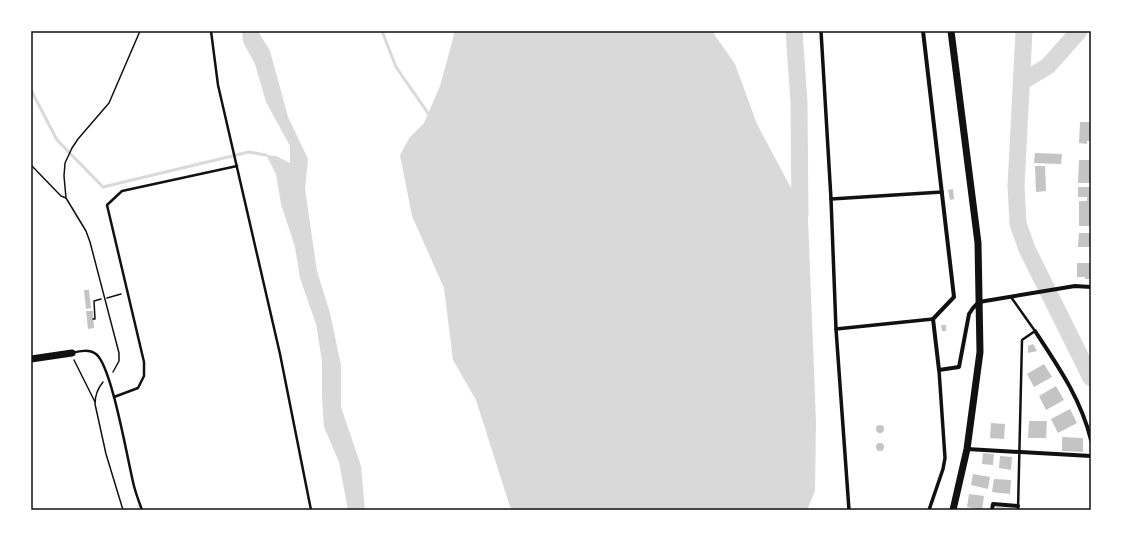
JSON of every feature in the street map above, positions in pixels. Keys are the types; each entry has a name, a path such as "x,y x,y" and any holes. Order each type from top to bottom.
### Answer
{"street":[{"path":"821,31 831,199 836,329 849,510"},
{"path":"836,329 933,319 954,297 923,31"},
{"path":"951,31 978,243 980,352 967,449 953,510"},
{"path":"831,199 942,192"},
{"path":"939,370 959,367 969,314 979,302 1075,286 1091,287"},
{"path":"929,510 944,469 945,458 939,370 933,319"},
{"path":"1035,331 1061,370 1079,403 1091,440"},
{"path":"31,359 72,353"},
{"path":"967,449 1091,456"},
{"path":"992,510 993,504 1018,508"}],"lane":[{"path":"211,31 218,85 280,354 311,510"},
{"path":"114,397 138,388 144,376 144,362 107,204 122,191 237,166"},
{"path":"1011,296 1035,331 1022,340 1018,508"},
{"path":"72,353 90,351 97,355 102,362 114,397 135,487 142,510"}],"path":[{"path":"119,361 119,353 90,242 86,231 66,198 64,176 65,164 72,148 109,103 140,31"},
{"path":"31,165 62,196 66,198"},
{"path":"107,298 121,294"},
{"path":"93,319 95,319 94,300 101,299"},
{"path":"74,360 95,402 106,454 122,510"},
{"path":"95,402 98,391"}],"shaded area":[{"path":"242,31 258,31 270,51 288,117 308,159 305,189 317,271 330,313 341,365 341,407 361,466 365,510 348,510 339,462 324,427 322,361 316,324 300,278 295,247 281,204 276,174 266,155 276,156 290,163 290,146 266,102 255,64 243,42"},
{"path":"453,31 712,31 735,64 757,124 808,220 816,421 815,491 807,510 511,510 476,400 453,360 444,288 412,216 400,155 410,137 424,123 440,86 454,35"}],"building":[{"path":"1080,122 1091,122 1091,141 1087,141 1087,144 1079,143"},
{"path":"1035,153 1062,154 1061,164 1034,163"},
{"path":"1079,160 1091,160 1091,183 1078,183"},
{"path":"1035,166 1045,166 1046,191 1036,192"},
{"path":"1078,187 1091,187 1091,226 1079,226 1079,201 1087,201 1087,197 1078,197"},
{"path":"953,189 954,199 950,200 948,190"},
{"path":"1079,233 1091,233 1091,247 1078,247"},
{"path":"1077,263 1091,263 1091,279 1077,277"},
{"path":"84,290 89,290 91,308 86,309"},
{"path":"86,311 93,311 94,328 88,329"},
{"path":"941,325 946,325 946,331 942,331"},
{"path":"1033,344 1037,351 1028,353 1028,346"},
{"path":"1044,364 1052,377 1034,387 1027,374"},
{"path":"1056,386 1064,400 1046,410 1039,396"},
{"path":"1070,409 1077,423 1058,433 1051,419"},
{"path":"1029,421 1047,421 1046,438 1028,438"},
{"path":"991,423 1005,424 1004,439 990,438"},
{"path":"878,425 882,425 884,429 882,433 878,433 876,431 876,427"},
{"path":"1062,437 1083,438 1083,452 1062,451"},
{"path":"878,443 882,443 884,447 882,451 878,451 876,449 876,445"},
{"path":"983,453 994,454 993,465 982,464"},
{"path":"1000,456 1012,457 1011,470 999,468"},
{"path":"973,474 990,477 988,489 971,485"},
{"path":"994,479 1011,480 1010,494 992,492"},
{"path":"969,494 984,496 982,510 967,507"},
{"path":"996,507 1012,508 1012,510 996,510"}],"waterway":[{"path":"382,31 396,67 430,116"},
{"path":"790,224 800,215 799,102 794,31"},
{"path":"1024,31 1016,186 1018,224 1027,249 1091,378"},
{"path":"1023,81 1048,66 1079,31"},
{"path":"31,90 57,140 103,187 249,152 266,155"}]}
